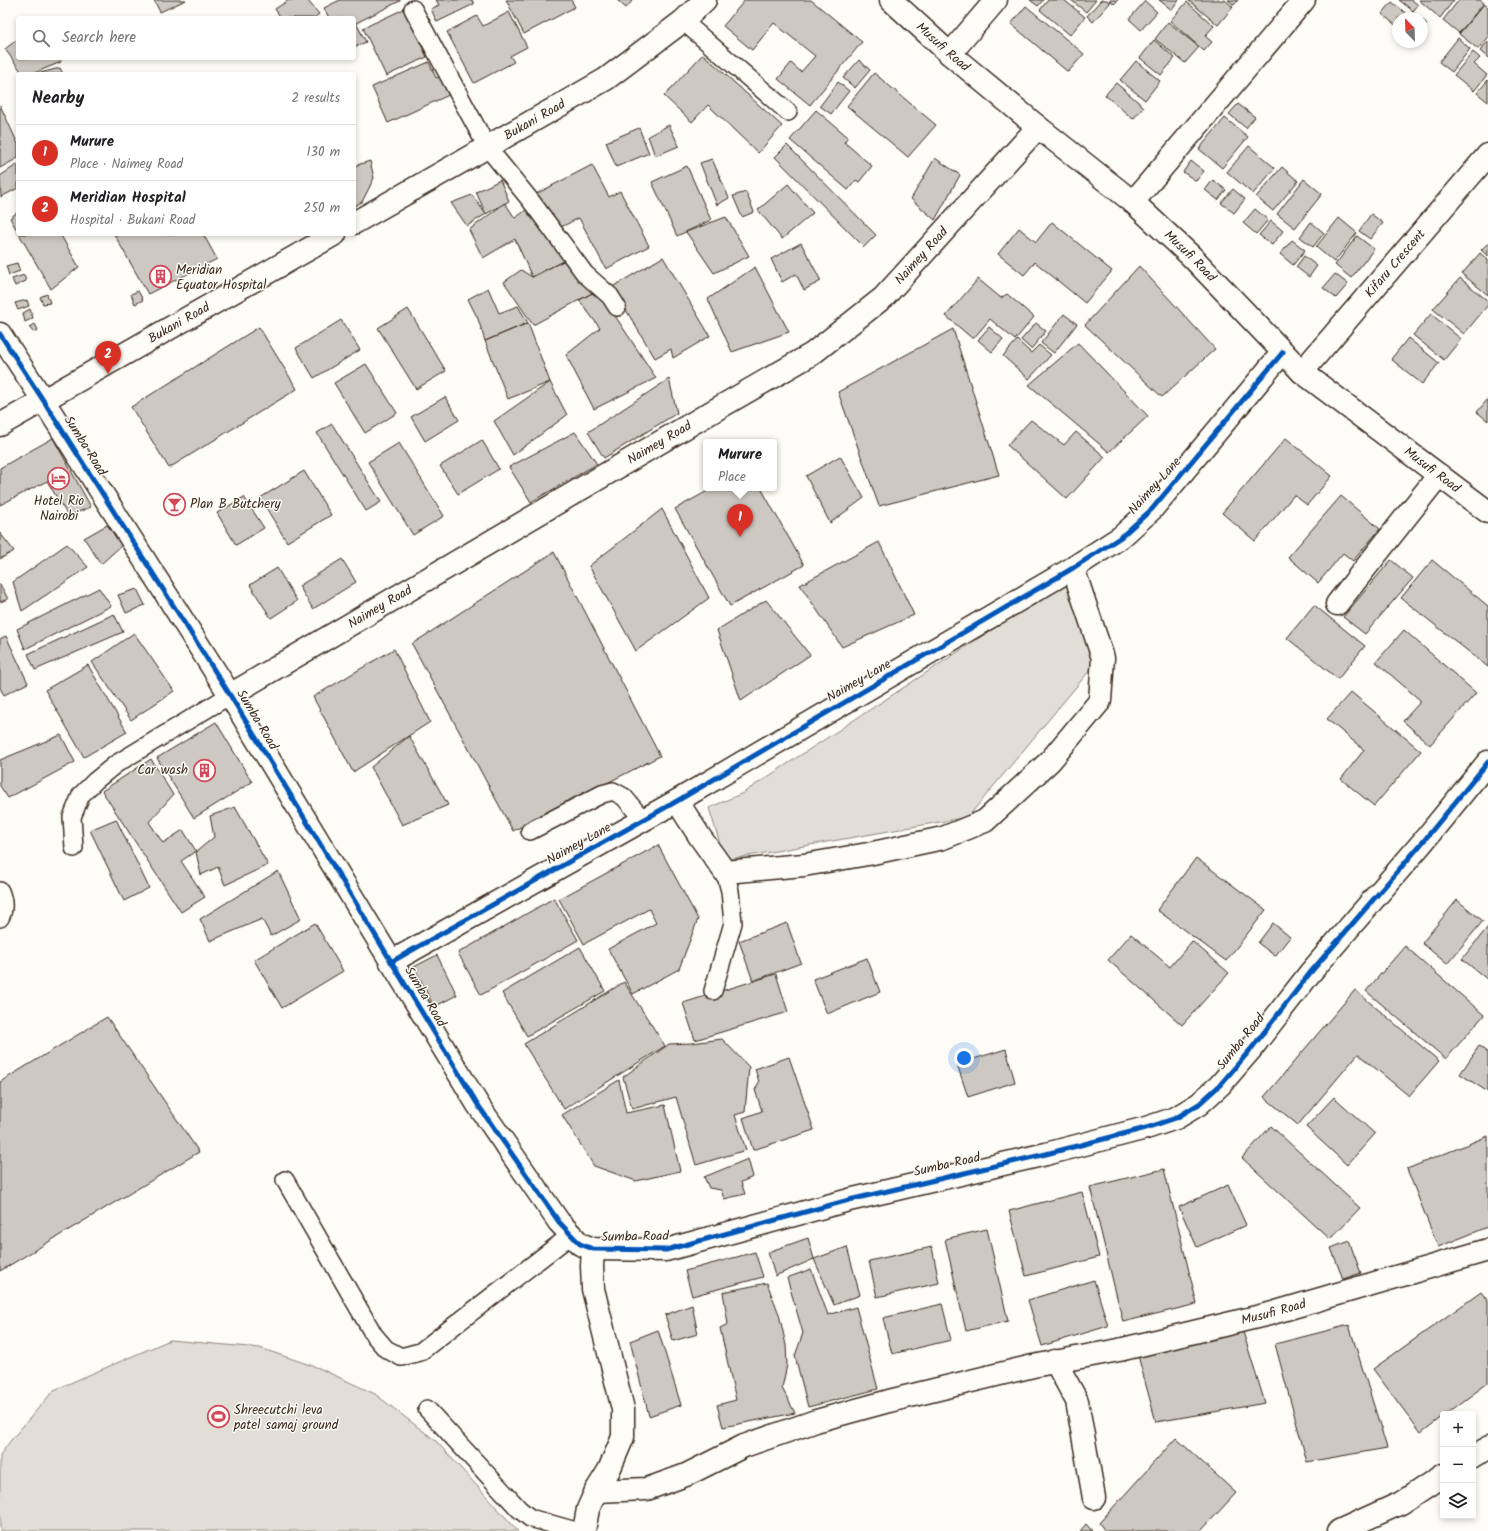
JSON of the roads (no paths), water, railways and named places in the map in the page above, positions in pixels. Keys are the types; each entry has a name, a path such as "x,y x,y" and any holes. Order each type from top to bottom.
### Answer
{"street":[{"name":"Bukani Road","path":"356,222 606,79 683,21 705,0"},
{"name":"Musufi Road","path":"891,0 950,54 1038,127 1133,202 1192,257 1302,372 1488,512"},
{"path":"950,54 996,0"},
{"path":"1133,202 1304,0"},
{"name":"Naimey Road","path":"230,695 714,410 812,354 884,297 1038,127"},
{"name":"Kifaru Crescent","path":"1302,372 1488,155"},
{"name":"Bukani Road","path":"0,424 331,236"},
{"name":"Sumba Road","path":"0,334 230,695 478,1105 536,1191 559,1222 580,1244 593,1248 666,1250 849,1200 1046,1154 1146,1128 1176,1118 1200,1104 1220,1085 1251,1049 1310,973 1422,843 1488,762"},
{"name":"Naimey Lane","path":"391,962 677,801 1073,568 1121,537 1152,509 1283,352"},
{"path":"1337,604 1439,475"},
{"path":"677,801 725,872 804,865 868,854 943,838 986,822 1050,761 1100,701 1103,658 1073,568"},
{"path":"584,1531 588,1509 596,1491 609,1470 623,1437 623,1409 594,1289 592,1266 593,1248"},
{"name":"Musufi Road","path":"596,1491 647,1489 686,1475 744,1446 816,1421 889,1401 1055,1361 1119,1350 1269,1314 1488,1250"},
{"path":"1055,1361 1077,1401 1094,1498"},
{"path":"1476,1455 1488,1448"},
{"path":"1339,1531 1401,1502 1440,1477"}],"lane":[{"path":"413,10 487,147 531,201 585,274 610,296 617,307"},
{"path":"683,21 788,112"},
{"path":"74,848 72,817 81,795 95,781 116,764 230,695"},
{"path":"530,831 602,794 613,791 624,797 643,820"},
{"path":"713,991 733,923 730,891 725,872"},
{"path":"0,891 4,900 4,908 0,918"},
{"path":"285,1180 374,1334 386,1349 402,1357 420,1352 571,1235"},
{"path":"427,1409 519,1509 530,1518 576,1531"}],"place":[{"name":"Meridian Equator Hospital","path":"160,277"},
{"name":"Meridian Hospital","path":"108,374"},
{"name":"Hotel Rio Nairobi","path":"59,479"},
{"name":"Plan B Butchery","path":"175,504"},
{"name":"Murure","path":"740,537"},
{"name":"Car wash","path":"204,770"},
{"name":"Shreecutchi leva patel samaj ground","path":"218,1417"}]}
